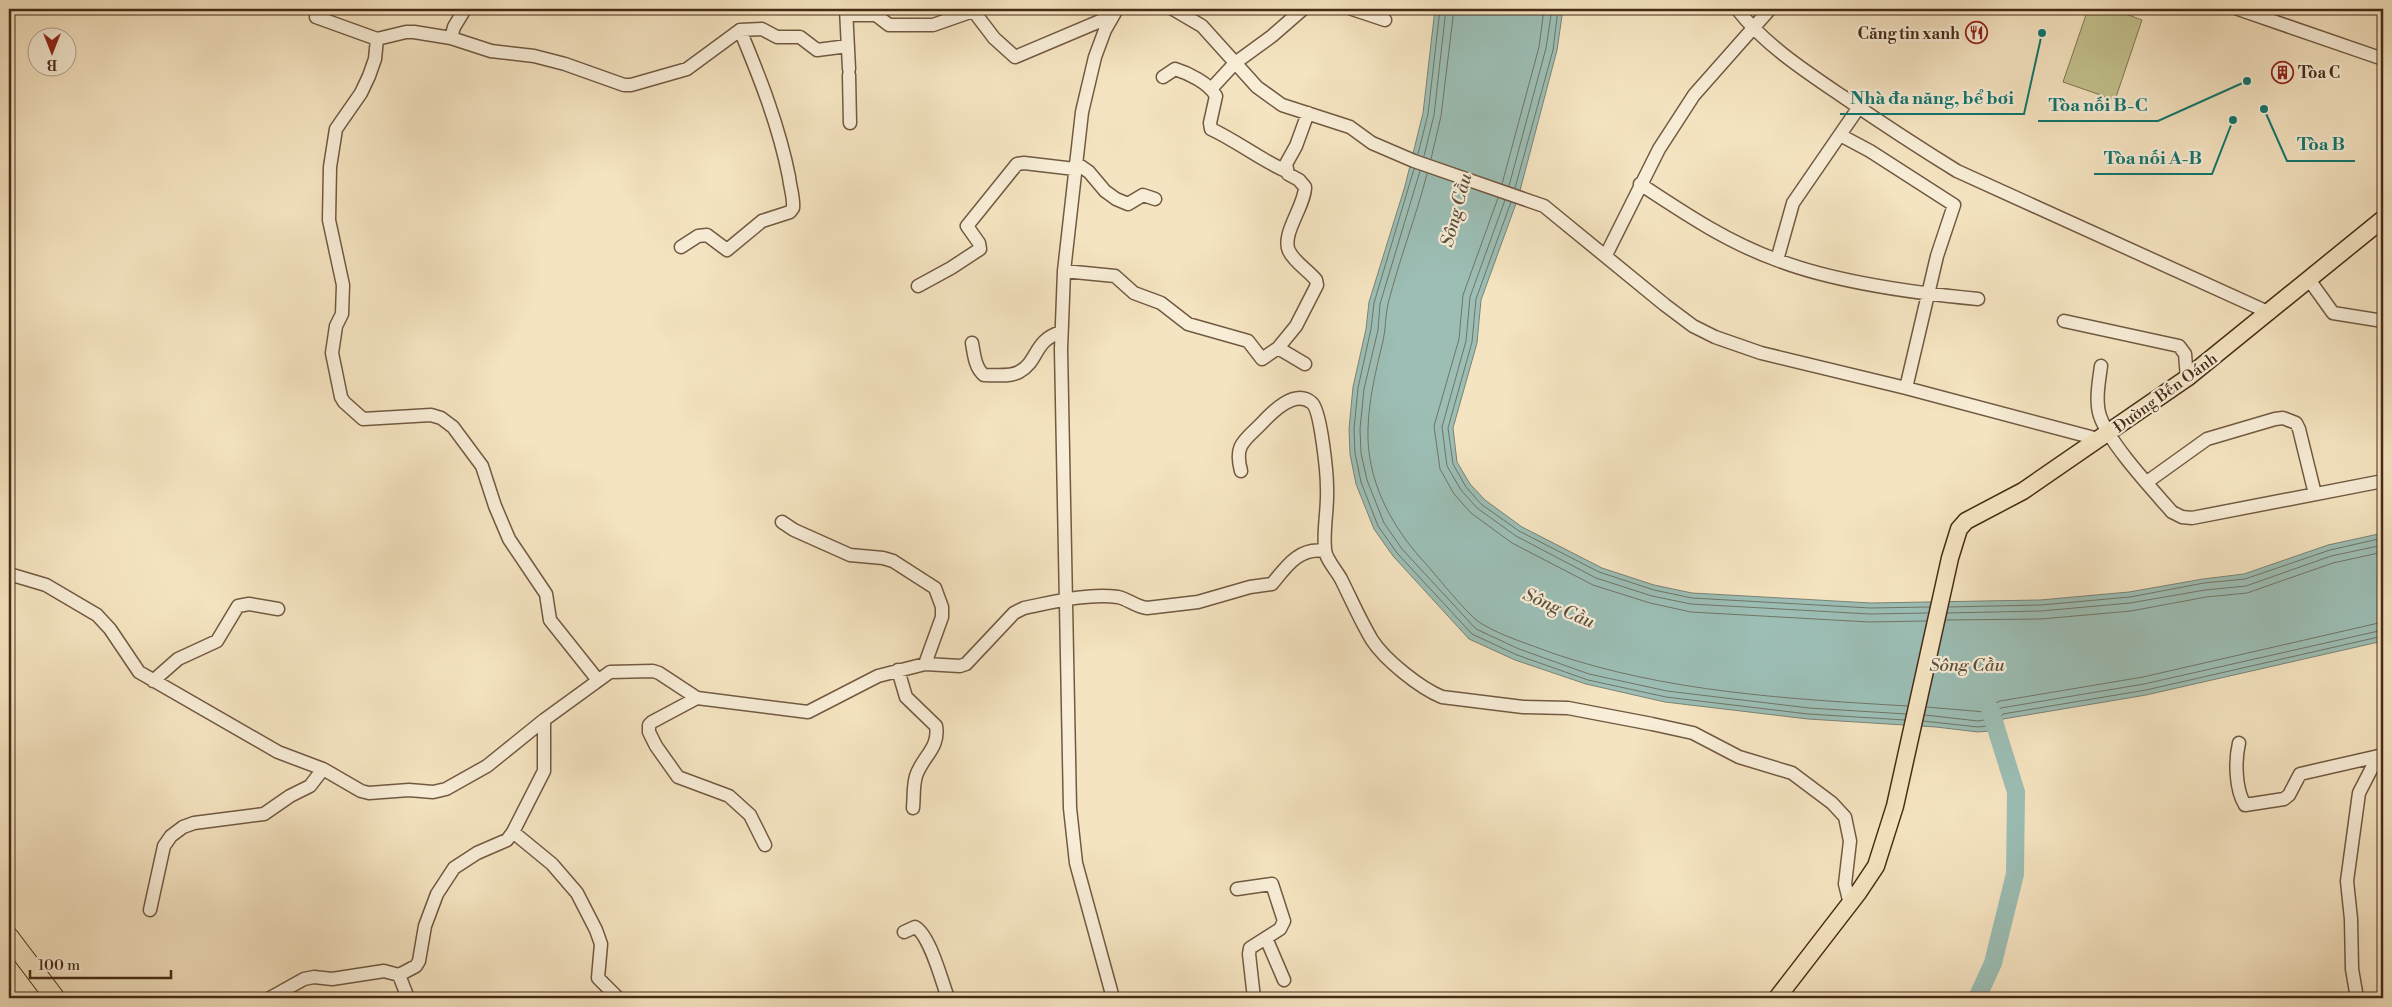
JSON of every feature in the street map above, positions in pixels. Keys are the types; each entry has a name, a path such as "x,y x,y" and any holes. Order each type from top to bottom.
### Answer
{"highway":[{"path":"9,937 55,998"},
{"path":"9,955 41,998"}],"main road":[{"name":"Đường Bến Oánh","path":"1777,998 1850,904 1876,866 1895,806 1904,756 1950,558 1959,529 1966,521 2023,491 2187,378 2310,281 2383,219"}],"street":[{"path":"451,38 454,27 465,9"},
{"path":"1173,9 1202,26 1257,87 1282,105 1350,126 1372,143 1414,161 1544,206 1693,326 1714,337 1760,353 2103,436 2147,482 2172,512 2192,518 2383,481"},
{"path":"1211,89 1235,63 1272,36 1303,9"},
{"path":"1352,9 1385,20"},
{"path":"1737,9 1754,29 1808,73 1909,142 1976,181 2270,313"},
{"path":"1606,255 1659,149 1698,89 1770,9"},
{"path":"2238,9 2383,59"},
{"path":"850,123 847,12 876,15 889,26 933,25 972,10 994,38 1015,57 1116,11"},
{"path":"1114,998 1074,851 1069,790 1061,332 1064,271 1082,112 1095,57 1116,11"},
{"path":"316,18 378,39 406,32 451,38 491,51 534,56 565,64 631,86 687,69 740,30 762,29 777,37 800,37 817,50 848,46"},
{"path":"681,247 698,236 707,235 727,250 762,221 790,212 793,208 786,167 772,112 740,30"},
{"path":"378,39 375,59 361,93 336,128 330,167 329,220 343,285 342,314 336,326 332,353 341,397 344,402 363,418 431,415 442,418 453,427 484,470 495,506 509,539 546,594 550,620 597,679"},
{"path":"1163,77 1171,69 1175,69 1194,77 1211,89 1216,96 1210,123 1211,129 1228,136 1272,165 1286,170"},
{"path":"1777,260 1793,203 1859,107"},
{"path":"1064,271 1114,276 1134,293 1162,303 1188,324 1248,341 1262,360 1278,348 1296,326 1317,285 1316,280 1288,249 1290,235 1302,205 1305,187 1299,180 1290,177 1286,170 1286,164 1296,146 1308,113"},
{"path":"1840,135 1870,151 1954,206 1937,256 1906,388"},
{"path":"918,286 980,249 979,243 967,226 1017,164 1076,166 1089,172 1111,196 1124,203 1132,203 1143,195 1155,199"},
{"path":"1640,184 1713,231 1777,260 1869,284 1929,294 1978,299"},
{"path":"2310,281 2333,313 2383,320"},
{"path":"2064,321 2179,346 2184,354 2187,378"},
{"path":"972,343 977,367 984,375 1010,375 1024,369 1048,337 1061,332"},
{"path":"1278,348 1305,364"},
{"path":"2101,366 2098,382 2099,415 2103,436"},
{"path":"1241,471 1237,454 1240,445 1277,407 1293,400 1302,399 1311,402 1315,407 1319,421 1328,488 1324,551 1373,642 1402,670 1431,692 1442,697 1523,707 1568,708 1660,726 1692,733 1739,757 1792,773 1832,803 1845,816 1850,841 1845,884 1850,904"},
{"path":"2147,482 2206,439 2283,418 2296,423 2299,429 2315,494"},
{"path":"782,522 794,530 850,554 893,561 935,588 942,607 942,617 925,664"},
{"path":"9,574 46,585 97,615 110,629 133,667 278,752 323,769 361,791 369,793 409,790 433,792 446,789 488,766 597,679 616,671 653,671 696,698 812,712 862,682 898,670 925,664 960,666 966,664 1014,613 1024,608 1087,596 1115,597 1139,607 1147,608 1198,602 1250,587 1272,584 1288,563 1313,549 1324,551"},
{"path":"153,680 178,659 217,641 238,606 249,604 278,609"},
{"path":"898,670 906,697 936,726 937,733 935,745 915,778 913,808"},
{"path":"696,698 649,724 649,732 664,760 678,777 715,789 729,796 742,806 750,815 765,845"},
{"path":"270,998 304,978 314,977 332,980 384,972 399,975 416,966 419,961 425,926 437,894 454,868 477,853 506,840 544,771 544,720"},
{"path":"2239,743 2237,768 2241,797 2245,805 2284,799 2289,795 2297,776 2304,772 2380,755"},
{"path":"2357,998 2352,969 2351,919 2347,881 2359,793 2380,755"},
{"path":"150,910 164,846 183,827 194,823 264,814 290,796 310,786 323,769"},
{"path":"512,832 552,864 577,893 602,944 598,978 618,998"},
{"path":"1238,889 1268,884 1274,886 1284,922 1280,929 1250,948 1254,998"},
{"path":"904,932 915,927 928,943 948,998"},
{"path":"1266,938 1284,980"},
{"path":"399,975 408,998"}],"shaded area":[{"path":"2088,9 2112,9 2142,20 2115,100 2063,82"}],"water":[{"name":"Sông Cầu","path":"1435,9 1563,9 1557,50 1518,198 1481,300 1477,343 1453,428 1457,462 1470,484 1485,500 1522,527 1602,568 1654,585 1692,593 1871,603 2040,600 2129,592 2244,574 2328,545 2383,533 2383,641 2146,695 2003,719 2001,730 1978,732 1936,727 1808,719 1665,702 1586,684 1515,660 1469,639 1393,556 1374,529 1356,484 1350,454 1349,429 1353,387 1366,329 1369,302 1405,186 1423,113"}],"waterway":[{"path":"1977,998 1993,963 2015,874 2016,792 1990,709"}],"place":[{"name":"Căng tin xanh","path":"1976,33"},
{"name":"Nhà đa năng, bể bơi","path":"2042,33"},
{"name":"Tòa C","path":"2282,72"},
{"name":"Tòa nối B-C","path":"2247,81"},
{"name":"Tòa B","path":"2264,109"},
{"name":"Tòa nối A-B","path":"2233,120"}]}
